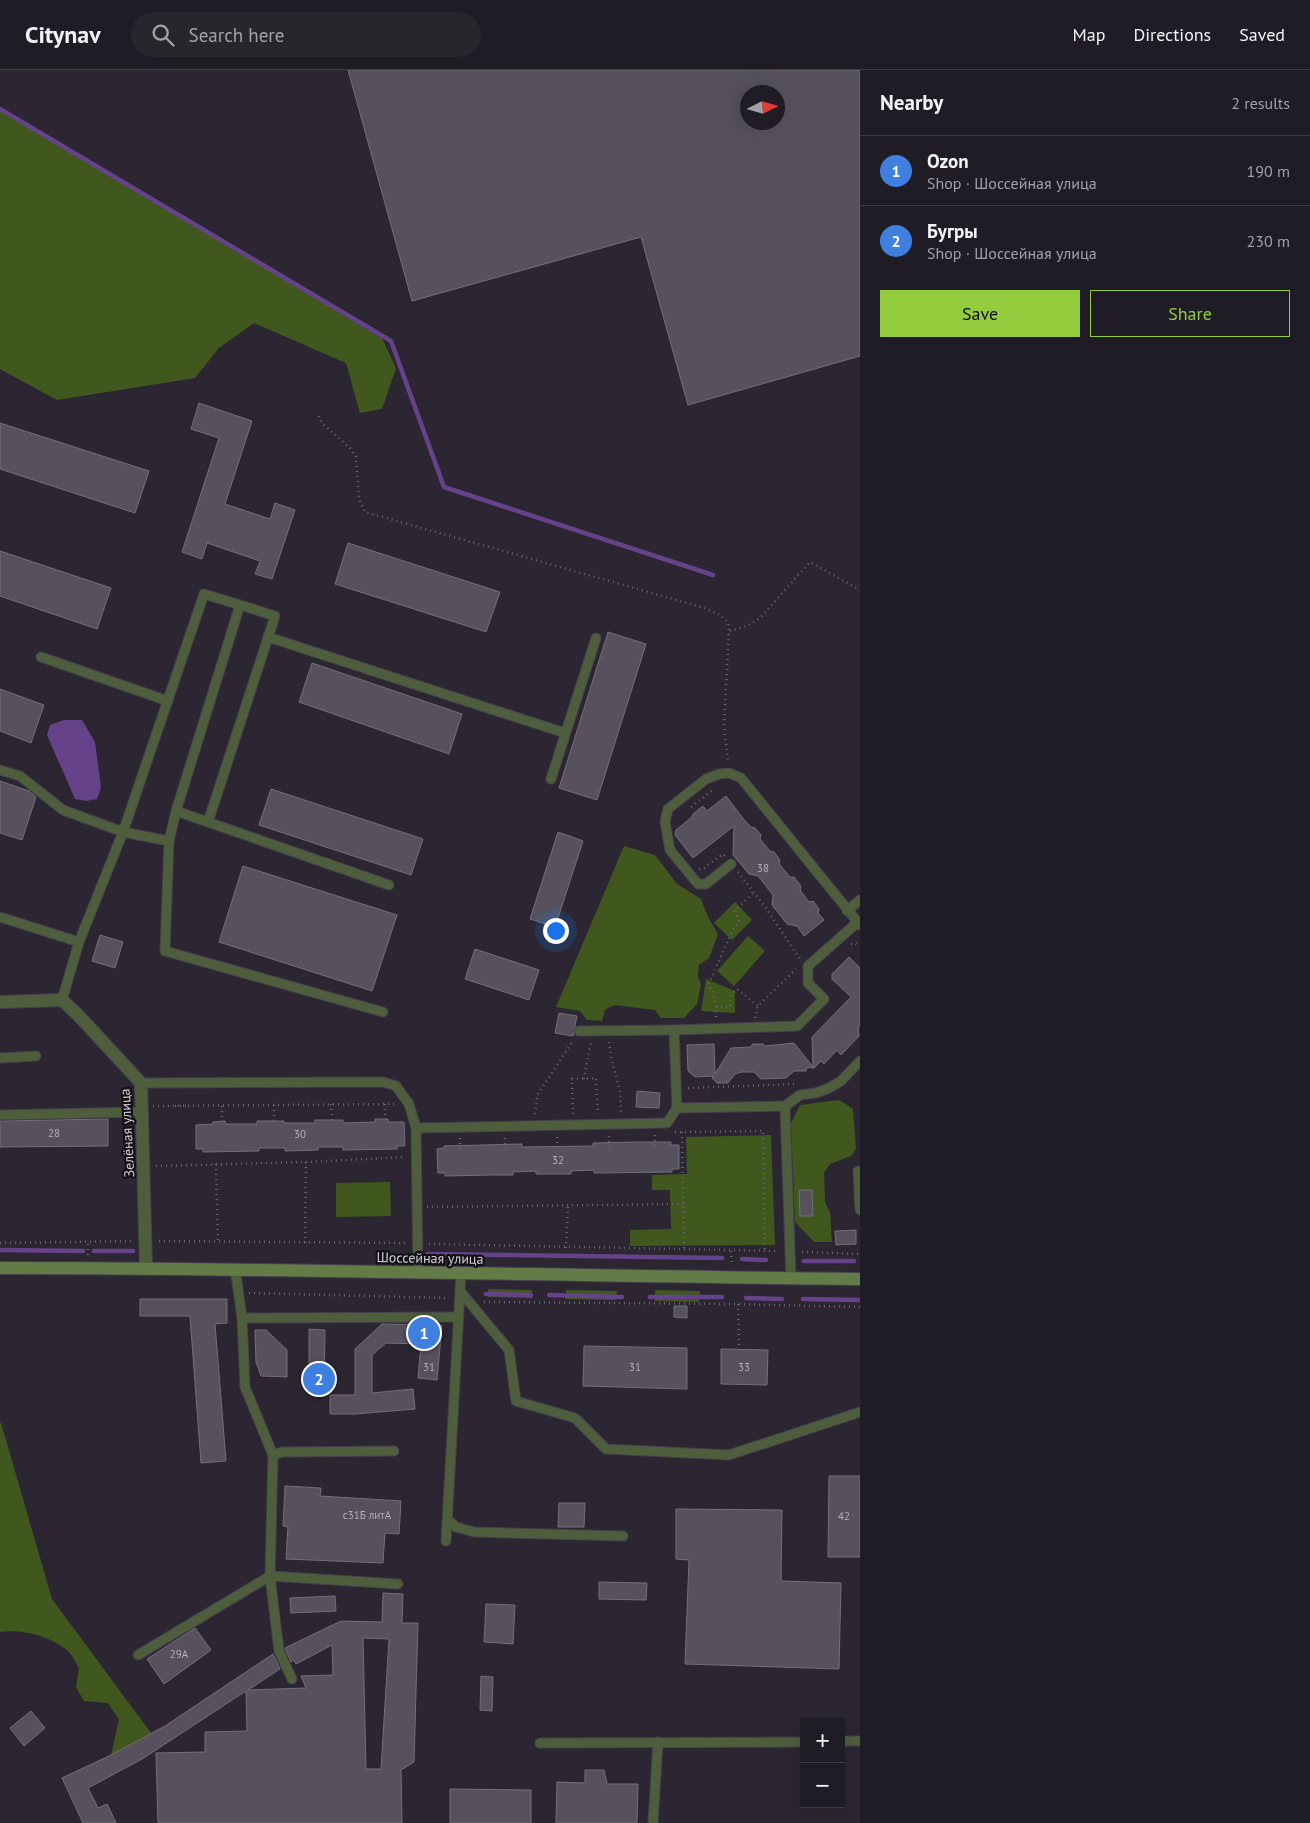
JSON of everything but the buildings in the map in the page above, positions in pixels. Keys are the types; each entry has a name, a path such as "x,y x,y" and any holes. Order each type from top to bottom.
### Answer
{"main road":[{"name":"Шоссейная улица","path":"0,1268 235,1268 461,1274 860,1279"}],"street":[{"path":"0,1002 62,1000"},
{"name":"Зелёная улица","path":"62,1000 141,1083 146,1268"}],"lane":[{"path":"62,1000 79,942 123,832 204,594 275,616 208,822"},
{"path":"240,605 176,811 169,841 165,951 383,1012"},
{"path":"268,637 565,733"},
{"path":"551,779 596,638"},
{"path":"41,657 168,701"},
{"path":"0,770 20,776 63,810 123,832 169,841"},
{"path":"580,1032 797,1026 824,1000 808,982 808,966 859,923 847,911 741,778 729,773 718,774 706,779 668,809 664,822 670,850 698,884 706,884 731,864"},
{"path":"176,811 389,885"},
{"path":"847,911 860,900"},
{"path":"0,917 79,942"},
{"path":"416,1128 668,1123 677,1108 674,1030"},
{"path":"0,1058 36,1056"},
{"path":"677,1108 785,1106 800,1095 816,1093 841,1081 860,1061"},
{"path":"141,1083 383,1082 396,1086 409,1104 416,1128 418,1272"},
{"path":"785,1106 792,1252 791,1278"},
{"path":"0,1115 143,1109"},
{"path":"858,1171 860,1210"},
{"path":"235,1268 242,1318 245,1387 273,1455 270,1576 279,1651 292,1679"},
{"path":"446,1541 459,1317 463,1297 461,1274"},
{"path":"463,1297 509,1350 516,1401 575,1418 606,1449 729,1455 860,1412"},
{"path":"242,1318 459,1317"},
{"path":"273,1455 282,1452 394,1451"},
{"path":"448,1520 456,1527 474,1532 623,1536"},
{"path":"138,1655 270,1576 398,1584"},
{"path":"845,1741 860,1741"},
{"path":"653,1823 658,1742"},
{"path":"540,1743 800,1742"}],"path":[{"path":"319,416 322,423 350,448 356,456 359,499 366,512 705,608 720,615 728,622 729,631 724,725 729,773"},
{"path":"729,631 747,626 760,618 810,562 860,590"},
{"path":"691,807 714,789"},
{"path":"697,869 704,868 723,854 766,908 802,963 758,1006 753,1027"},
{"path":"716,1028 716,1007 708,985 731,934 740,921 735,910 754,892"},
{"path":"849,945 855,943 860,946"},
{"path":"716,1007 730,1007 731,995 737,989 758,1006"},
{"path":"584,1079 592,1031"},
{"path":"608,1031 611,1057 620,1091 622,1124"},
{"path":"533,1126 538,1094 580,1032"},
{"path":"573,1125 572,1079 596,1078 598,1124"},
{"path":"683,1084 688,1088 800,1084"},
{"path":"331,1104 332,1120"},
{"path":"385,1104 385,1119"},
{"path":"143,1109 174,1106 409,1104"},
{"path":"274,1105 274,1121"},
{"path":"222,1106 222,1122"},
{"path":"668,1132 763,1131 766,1251"},
{"path":"609,1132 609,1149"},
{"path":"655,1132 655,1148"},
{"path":"682,1132 684,1250"},
{"path":"557,1133 558,1150"},
{"path":"460,1134 460,1152"},
{"path":"505,1134 505,1151"},
{"path":"144,1166 306,1162 416,1156"},
{"path":"305,1243 306,1162"},
{"path":"216,1164 218,1242"},
{"path":"418,1207 683,1204"},
{"path":"566,1248 568,1205"},
{"path":"0,1243 146,1241 418,1244 860,1254"},
{"path":"238,1293 463,1297 482,1302 860,1307"},
{"path":"738,1304 739,1346"}],"green space":[{"path":"0,109 382,338 396,368 382,409 360,413 346,363 254,323 219,348 195,378 57,400 0,369"},
{"path":"624,846 655,855 677,884 701,899 708,917 718,934 709,958 699,965 698,976 701,985 697,1004 684,1018 661,1018 655,1010 614,1005 605,1010 602,1021 587,1020 580,1011 556,1007"},
{"path":"735,902 752,920 732,940 714,923"},
{"path":"748,936 765,951 734,986 717,971"},
{"path":"706,979 735,991 735,1013 701,1011"},
{"path":"839,1100 853,1109 856,1149 851,1156 830,1164 824,1173 825,1203 830,1212 832,1242 814,1242 795,1222 791,1123 800,1105"},
{"path":"771,1135 775,1245 630,1246 630,1230 671,1229 670,1190 652,1190 652,1175 687,1174 686,1137"},
{"path":"390,1182 391,1216 336,1217 336,1183"},
{"path":"488,1289 532,1290 532,1298 488,1297"},
{"path":"566,1290 617,1291 616,1300 566,1299"},
{"path":"655,1290 700,1291 699,1302 655,1301"},
{"path":"0,1423 52,1599 151,1733 111,1755 119,1720 108,1703 84,1701 76,1687 79,1668 70,1653 53,1641 36,1635 9,1631 0,1632"}],"shaded area":[{"path":"64,720 82,720 95,742 101,787 97,799 87,801 75,799 47,735 50,725"}],"waterway":[{"path":"0,109 391,341 444,487 713,575"},
{"path":"0,1250 83,1251"},
{"path":"94,1251 133,1251"},
{"path":"428,1254 722,1258"},
{"path":"742,1259 766,1260"},
{"path":"804,1261 854,1261"},
{"path":"486,1294 531,1295"},
{"path":"549,1295 622,1297"},
{"path":"650,1297 722,1297"},
{"path":"746,1298 782,1299"},
{"path":"803,1299 860,1300"}],"place":[{"name":"Ozon","path":"424,1333"},
{"name":"Бугры","path":"319,1379"}]}
